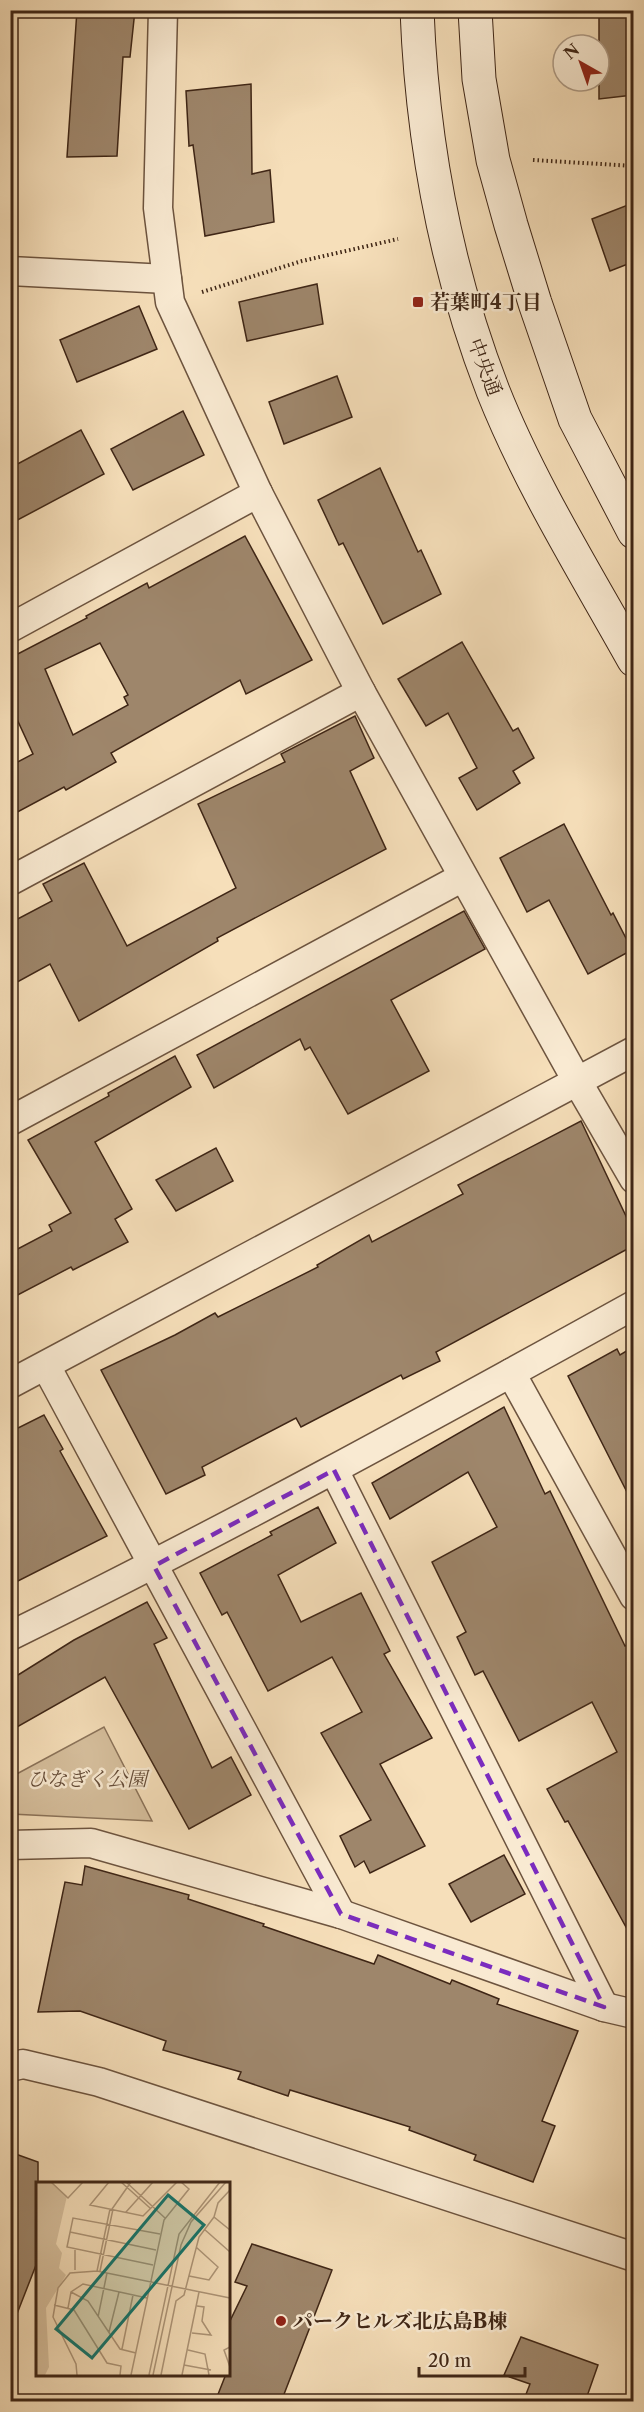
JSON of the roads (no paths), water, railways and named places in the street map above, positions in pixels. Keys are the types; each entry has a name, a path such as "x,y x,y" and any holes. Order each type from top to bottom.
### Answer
{"street":[{"path":"163,10 158,208 168,290 258,493 361,692 633,1179"},
{"name":"中央通","path":"417,10 420,77 442,221 465,315 494,393 529,468 633,660"},
{"path":"475,10 479,79 493,160 514,236 575,419 633,532"},
{"path":"10,271 168,290"},
{"path":"10,628 258,493"},
{"path":"10,881 361,692"},
{"path":"10,1121 463,877"},
{"path":"10,1384 633,1051"},
{"path":"10,1636 154,1566 334,1470 633,1305"},
{"path":"45,1366 341,1914"},
{"path":"511,1373 633,1596"},
{"path":"334,1470 604,2007"},
{"path":"10,1845 91,1843 341,1914 604,2007 633,2014"},
{"path":"10,2067 23,2064 99,2082 633,2257"}],"place":[{"name":"若葉町4丁目","path":"418,302"},
{"name":"パークヒルズ北広島B棟","path":"281,2321"}],"park label":[{"name":"ひなぎく公園","path":"87,1779"}]}
